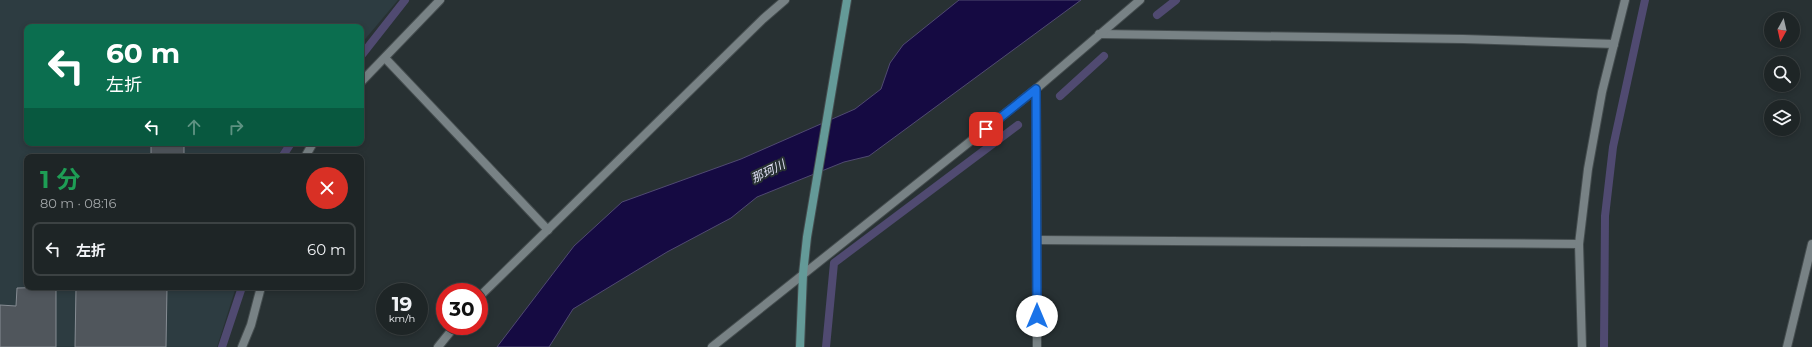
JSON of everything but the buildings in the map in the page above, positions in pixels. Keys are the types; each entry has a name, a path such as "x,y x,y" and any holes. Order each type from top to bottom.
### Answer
{"street":[{"path":"364,79 440,0"},
{"path":"488,288 757,24 785,0"},
{"path":"800,347 803,274 807,237 847,0"},
{"path":"712,347 1036,89 1140,0"},
{"path":"1582,347 1579,244 1588,169 1602,92 1625,0"},
{"path":"1099,34 1456,38 1614,44"},
{"path":"385,58 548,230"},
{"path":"1036,89 1037,347"},
{"path":"1036,240 1579,244"},
{"path":"1786,347 1812,244"},
{"path":"242,347 251,325 260,290"},
{"path":"438,347 448,335"}],"shaded area":[{"path":"0,0 398,0 364,40 364,24 24,24 24,146 284,146 279,154 24,154 24,290 235,290 217,347 0,347"}],"water":[{"name":"那珂川","path":"959,0 1081,0 869,156 844,162 757,197 731,218 667,252 573,309 549,347 497,347 574,246 622,202 741,159 855,109 881,89 890,63 903,45"}],"waterway":[{"path":"364,52 405,0"},
{"path":"1157,15 1176,0"},
{"path":"1604,347 1605,216 1613,147 1645,0"},
{"path":"1060,96 1104,56"},
{"path":"826,347 834,263 1018,125"},
{"path":"284,154 289,146"},
{"path":"222,347 241,290"}],"route":[{"path":"986,129 1036,89 1037,316"}]}
